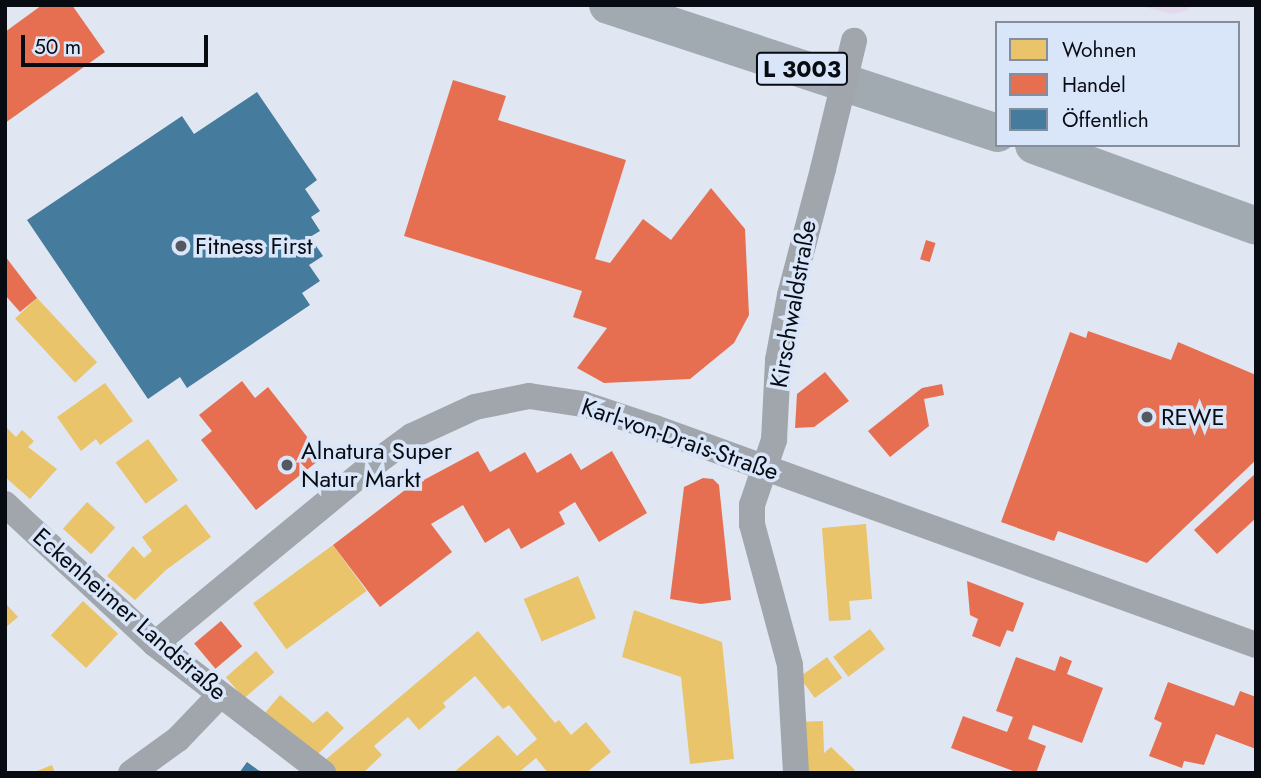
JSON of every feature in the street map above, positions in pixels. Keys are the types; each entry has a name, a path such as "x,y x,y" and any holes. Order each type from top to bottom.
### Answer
{"main road":[{"name":"L 3003","path":"608,5 995,132"},
{"path":"1039,147 1256,226"}],"street":[{"name":"Kirschwaldstraße","path":"796,773 789,665 752,524 752,505 774,440 779,360 790,295 854,41"},
{"name":"Karl-von-Drais-Straße","path":"155,644 367,469 412,436 475,407 529,397 583,404 766,467 1256,645"},
{"name":"Eckenheimer Landstraße","path":"5,504 155,644 323,773"},
{"path":"131,773 178,739 220,695"}],"shaded area":[{"path":"1136,5 1193,5 1186,11 1172,14"}],"building: Wohnen":[{"path":"37,298 97,362 75,383 15,318"},
{"path":"105,383 133,421 100,445 96,439 81,451 57,417"},
{"path":"7,428 16,437 22,430 34,441 28,447 57,469 30,499 5,477"},
{"path":"148,439 178,480 146,504 116,463"},
{"path":"87,502 115,527 91,554 63,529"},
{"path":"186,504 211,537 166,570 135,600 107,576 133,546 144,558 152,551 142,537"},
{"path":"866,524 872,599 849,601 851,620 829,621 822,528"},
{"path":"333,545 367,591 286,649 253,603"},
{"path":"578,576 596,618 542,641 524,599"},
{"path":"83,601 118,634 86,668 51,635"},
{"path":"7,605 18,617 5,628 5,607"},
{"path":"634,610 722,642 734,759 690,764 681,677 622,657"},
{"path":"870,629 885,649 848,677 833,657"},
{"path":"478,631 555,723 559,720 571,735 586,722 611,752 586,773 548,773 536,758 518,773 453,773 498,735 517,756 537,739 509,705 503,709 475,676 443,703 446,707 419,730 408,717 374,746 382,755 363,773 335,773 324,761"},
{"path":"256,651 274,672 244,698 226,677"},
{"path":"827,657 842,678 815,698 799,677"},
{"path":"280,695 313,723 327,711 344,728 314,758 264,714"},
{"path":"823,721 824,753 831,747 855,770 852,773 803,773 797,722"},
{"path":"52,765 55,773 32,773"}],"building: Handel":[{"path":"42,5 72,5 105,52 5,123 5,32"},
{"path":"453,80 506,96 498,120 626,160 595,259 610,263 643,219 671,240 711,188 745,229 749,315 734,343 690,379 604,383 577,368 607,328 573,317 582,291 404,236"},
{"path":"926,240 936,243 930,262 920,259"},
{"path":"5,256 37,298 20,312 5,295"},
{"name":"REWE","path":"1088,331 1171,360 1178,342 1256,375 1256,460 1147,563 1058,531 1054,541 1001,522 1070,332 1086,338"},
{"path":"825,372 849,401 814,427 795,428 797,394"},
{"path":"242,381 255,398 268,387 323,457 256,510 201,440 212,431 199,415"},
{"path":"942,384 944,395 924,399 929,426 890,457 868,431 922,388"},
{"path":"478,451 490,472 525,452 537,473 571,453 581,470 612,451 647,513 599,542 575,502 559,512 565,524 521,549 509,528 485,543 463,505 431,524 452,552 380,607 333,545 405,490"},
{"path":"1256,473 1256,518 1217,554 1194,530"},
{"path":"703,478 713,479 719,485 731,600 701,604 670,599 684,487"},
{"path":"967,581 1024,603 1013,632 1007,630 1000,647 972,636 978,619 970,615"},
{"path":"221,621 242,646 215,669 194,643"},
{"path":"1060,656 1072,661 1067,674 1103,688 1082,743 1033,725 1028,739 1046,746 1036,773 1019,773 951,748 963,716 1007,732 1013,717 996,711 1016,657 1055,671"},
{"path":"1168,682 1234,706 1240,691 1256,697 1256,749 1216,734 1204,765 1184,761 1182,768 1149,756 1162,723 1154,719"}],"building: Öffentlich":[{"name":"Fitness First","path":"257,92 317,180 305,189 320,211 311,217 320,231 310,237 323,256 309,265 320,281 302,293 310,305 187,388 180,377 148,399 27,220 182,116 194,134"},
{"path":"247,762 258,770 266,773 239,773"}],"place":[{"name":"Fitness First","path":"181,246"},
{"name":"REWE","path":"1147,417"},
{"name":"Alnatura Super Natur Markt","path":"287,465"}]}
